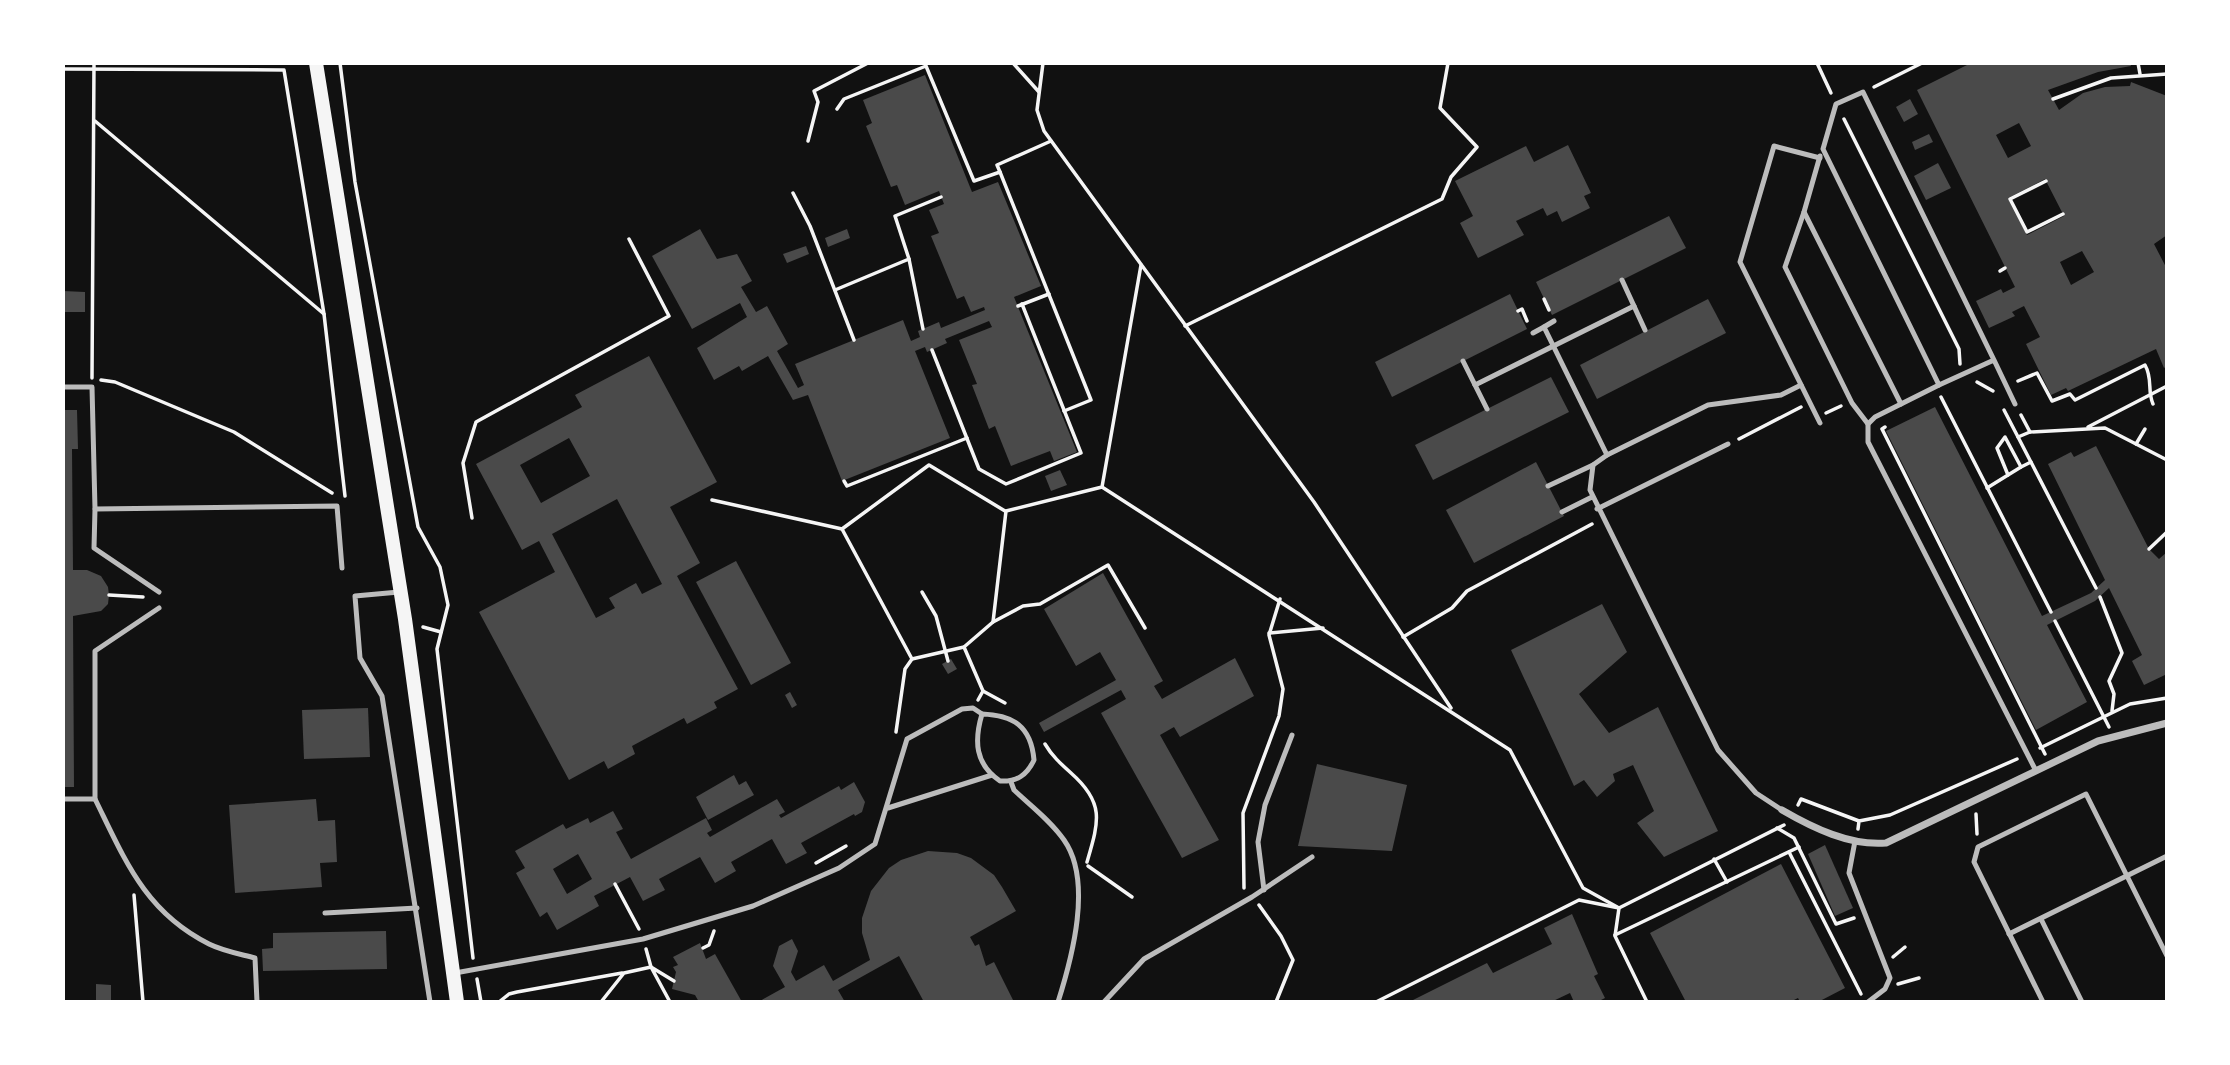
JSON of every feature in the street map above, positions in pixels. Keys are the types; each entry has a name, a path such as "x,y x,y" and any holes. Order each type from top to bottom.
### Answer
{"main road":[{"path":"316,63 401,592 457,1002"}],"street":[{"path":"1782,810 1793,817 1855,841 1873,844 1899,840 2113,735 2167,723"}],"lane":[{"path":"2015,404 1863,92 1836,104 1785,267 1852,403 1868,424 1868,442 2036,772"},
{"path":"1819,420 1740,262 1774,146 1820,158"},
{"path":"1822,149 1939,385"},
{"path":"1804,212 1901,404"},
{"path":"1622,280 1645,330"},
{"path":"1475,385 1634,306"},
{"path":"1533,332 1554,321"},
{"path":"1544,327 1607,455"},
{"path":"1868,424 1901,404 1994,360"},
{"path":"1463,361 1487,409"},
{"path":"1548,486 1708,405 1781,395 1801,385"},
{"path":"63,387 92,387 94,548 159,593"},
{"path":"1597,509 1728,444"},
{"path":"1593,465 1590,491 1601,519 1718,750 1756,793 1782,810"},
{"path":"1562,512 1592,497"},
{"path":"95,509 337,506 342,568"},
{"path":"401,592 355,596 360,658 382,696 430,1002"},
{"path":"159,608 95,651 95,799 132,876 167,918 211,946 255,958 257,1002"},
{"path":"453,973 643,939 718,919 839,868 875,844 907,740 962,709 973,708 982,714 1009,717 1028,736 1034,760 1022,777 1011,782 1000,781 992,775 978,755 975,743 982,714"},
{"path":"1264,890 1258,842 1265,804 1292,735"},
{"path":"888,808 992,775"},
{"path":"1011,782 1014,790 1065,841 1078,882 1077,912 1068,968 1058,1002"},
{"path":"2043,1002 1974,862 1978,846 2086,794 2167,956"},
{"path":"63,799 95,799"},
{"path":"1855,841 1849,873 1889,970 1889,983 1866,1002"},
{"path":"2009,934 2167,856"},
{"path":"1104,1002 1144,958 1250,899 1312,857"},
{"path":"325,913 417,908"},
{"path":"2041,919 2081,1002"}],"path":[{"path":"92,387 94,63"},
{"path":"229,63 230,71"},
{"path":"340,63 355,182 418,527 440,567 448,605 437,649 481,1002"},
{"path":"808,141 818,102 814,91 869,63"},
{"path":"1013,63 1039,92"},
{"path":"1043,63 1037,110 1051,141 1314,502 1452,710"},
{"path":"1185,326 1442,198 1451,177 1478,147 1440,108 1448,63"},
{"path":"1817,63 1958,349 1965,373 1971,384 1978,381 1992,387 1997,397"},
{"path":"1863,92 1922,63"},
{"path":"2138,63 2140,75"},
{"path":"837,109 844,99 926,66 974,181"},
{"path":"63,69 284,70 324,314 347,494 342,499 210,420 115,382 92,379"},
{"path":"2053,99 2089,84 2140,75 2167,74"},
{"path":"95,121 324,314"},
{"path":"1051,141 997,165 1091,400 1064,411"},
{"path":"969,184 1000,172"},
{"path":"2046,181 2011,199 2027,232 2063,214"},
{"path":"793,193 810,226 854,340"},
{"path":"923,329 909,259 895,216 941,197"},
{"path":"472,518 463,463 476,422 669,316 629,239"},
{"path":"835,290 909,259"},
{"path":"1102,487 1141,265"},
{"path":"2000,271 2005,268"},
{"path":"932,350 979,469 1006,484 1081,453 1020,305 1049,294"},
{"path":"2006,387 2037,373 2052,401 2070,394 2074,400 2145,365 2151,377 2149,395 2153,404"},
{"path":"2086,428 2167,386"},
{"path":"1941,397 2051,612"},
{"path":"1728,444 1810,403"},
{"path":"1819,420 1852,403"},
{"path":"2015,404 2030,432"},
{"path":"2002,407 2096,588"},
{"path":"2018,437 2030,432 2105,428 2167,460"},
{"path":"1882,429 2051,764"},
{"path":"2136,444 2145,429"},
{"path":"2008,475 1997,448 2005,437 2021,467"},
{"path":"844,481 846,486 967,438"},
{"path":"1987,488 2031,462"},
{"path":"712,500 842,529 929,465 1006,511 1102,487 1325,628 1510,750 1583,888 1619,908"},
{"path":"993,622 1006,511"},
{"path":"1402,637 1452,608 1467,592 1601,519"},
{"path":"842,529 912,659"},
{"path":"2149,549 2167,532"},
{"path":"895,733 905,669 912,659 964,646 993,622 1023,606 1040,604 1108,565 1145,628"},
{"path":"922,592 936,616 948,660"},
{"path":"109,596 130,596"},
{"path":"2100,597 2122,653 2109,681 2114,694 2112,711"},
{"path":"1276,1002 1293,960 1281,936 1244,893 1243,813 1279,716 1283,690 1269,633 1280,599"},
{"path":"2055,621 2113,735"},
{"path":"1269,633 1325,628"},
{"path":"964,646 982,691 1006,704"},
{"path":"973,708 982,691"},
{"path":"1376,1002 1579,900 1619,908 1788,824 1801,799 1859,821 1890,815 2026,755 2112,711 2130,704 2167,698"},
{"path":"1043,738 1052,757 1082,783 1097,805 1096,831 1078,882"},
{"path":"1855,841 1859,821"},
{"path":"1777,828 1794,838 1836,924 1864,914"},
{"path":"805,869 849,845"},
{"path":"1615,936 1799,847"},
{"path":"1788,852 1866,1002"},
{"path":"1714,859 1727,883"},
{"path":"1086,864 1132,897"},
{"path":"132,876 143,1002"},
{"path":"1619,908 1615,936 1647,1002"},
{"path":"703,948 709,945 718,919"},
{"path":"626,929 639,926"},
{"path":"670,1002 651,967 674,981"},
{"path":"499,1002 509,994 517,992 624,973"},
{"path":"1889,983 1903,985 1919,978"}],"building":[{"path":"1971,63 2130,63 2131,66 2098,72 2048,90 2059,110 2083,93 2105,87 2130,86 2131,82 2167,96 2167,235 2154,244 2167,269 2167,366 2164,368 2156,349 2068,391 2066,388 2051,395 2026,344 2040,337 2024,306 2012,312 2015,316 1989,328 1976,301 2001,289 2003,293 2015,287 1917,90","holes":["2019,123 2031,146 2008,158 1996,135","2045,179 2064,216 2027,235 2008,198","2082,251 2094,272 2071,285 2060,262"]},
{"path":"925,75 972,192 998,182 1041,286 1014,297 1077,452 1054,461 1050,451 1011,466 995,426 989,429 972,385 977,384 959,340 992,327 989,321 945,339 947,343 927,352 925,347 915,351 950,438 842,481 808,395 793,400 768,356 742,371 739,366 714,380 697,348 747,317 740,303 692,329 652,256 700,229 717,259 737,254 752,281 741,287 756,312 767,306 788,344 777,351 798,388 804,385 795,364 903,320 911,341 920,337 918,331 939,322 941,328 985,310 984,307 971,312 964,296 957,299 931,236 939,233 929,210 944,204 939,191 905,205 897,185 891,187 866,126 872,123 863,100"},
{"path":"1910,99 1918,114 1904,122 1896,107"},
{"path":"1929,134 1933,142 1915,150 1912,142"},
{"path":"1568,145 1591,193 1584,196 1590,208 1562,222 1557,211 1547,216 1543,208 1516,221 1524,235 1478,258 1460,223 1473,216 1455,181 1526,146 1534,162"},
{"path":"1938,163 1951,188 1926,200 1914,176"},
{"path":"1669,216 1686,248 1552,315 1536,282"},
{"path":"847,229 850,238 828,247 825,238"},
{"path":"806,246 809,254 787,263 783,254"},
{"path":"63,291 85,292 85,312 63,312"},
{"path":"1510,294 1527,329 1392,397 1375,362"},
{"path":"1708,299 1726,333 1597,399 1580,365"},
{"path":"649,356 717,482 670,507 700,563 677,576 738,689 714,702 717,708 687,724 684,718 632,746 635,754 608,769 604,761 569,780 479,612 555,572 539,541 522,550 476,464 582,407 575,395","holes":["569,438 590,476 541,503 520,465","617,499 662,584 642,594 636,583 609,598 615,608 596,618 552,534"]},
{"path":"1551,377 1569,412 1433,480 1415,445"},
{"path":"1935,407 2042,616 2091,593 2105,580 2048,464 2071,452 2074,457 2096,446 2149,549 2159,559 2167,552 2167,674 2144,685 2132,661 2142,655 2109,588 2095,601 2047,625 2087,702 2036,730 1886,431"},
{"path":"63,410 77,410 78,449 72,449 73,570 87,570 101,576 108,587 109,595 108,604 101,611 73,616 74,787 63,787"},
{"path":"1536,462 1564,516 1474,563 1446,510"},
{"path":"1060,470 1067,485 1051,491 1045,476"},
{"path":"736,561 791,663 751,685 696,582"},
{"path":"1103,573 1163,681 1154,686 1162,699 1235,658 1254,696 1180,737 1174,727 1160,735 1219,840 1182,858 1101,713 1126,699 1121,690 1044,732 1039,723 1116,680 1100,652 1076,666 1044,609"},
{"path":"1602,604 1627,652 1579,694 1609,733 1658,707 1718,831 1664,857 1637,823 1654,811 1633,765 1613,774 1615,781 1597,797 1584,780 1574,786 1511,650"},
{"path":"951,659 957,669 948,674 942,664"},
{"path":"790,692 797,705 792,708 785,695"},
{"path":"368,708 370,757 304,759 302,710"},
{"path":"1317,764 1407,785 1392,851 1298,846"},
{"path":"734,775 739,785 746,781 754,795 708,820 696,797"},
{"path":"854,782 865,802 862,812 801,843 807,853 786,864 772,839 731,862 736,871 715,883 700,857 659,879 665,890 643,901 630,877 594,896 599,906 557,930 547,912 540,917 516,873 525,868 515,851 563,824 566,829 588,818 590,823 613,811 623,829 616,832 631,859 706,818 712,830 707,833 710,837 777,799 785,812 779,815 781,818 839,786 841,790","holes":["578,854 592,879 567,894 553,869"]},
{"path":"316,799 318,821 335,820 337,862 320,863 322,887 235,893 229,805"},
{"path":"1825,845 1853,908 1835,916 1808,854"},
{"path":"928,851 957,853 971,858 994,875 1016,911 970,937 975,946 979,944 986,966 994,962 1014,1002 924,1002 899,956 838,990 845,1002 758,1002 785,987 773,966 779,946 792,939 798,951 791,972 796,981 824,965 833,981 870,960 862,933 862,918 871,891 889,868 901,860"},
{"path":"1781,864 1845,988 1818,1002 1800,1002 1798,998 1790,1002 1686,1002 1650,933"},
{"path":"1572,914 1598,974 1594,976 1605,998 1597,1002 1574,1002 1570,993 1551,1002 1409,1002 1487,963 1493,973 1552,944 1544,928"},
{"path":"386,931 387,969 263,971 262,949 273,948 273,933"},
{"path":"700,943 706,959 715,954 742,1002 699,1002 695,995 672,989 676,972 673,967 678,965 673,957"},
{"path":"96,984 111,985 111,1002 96,1002"}]}
